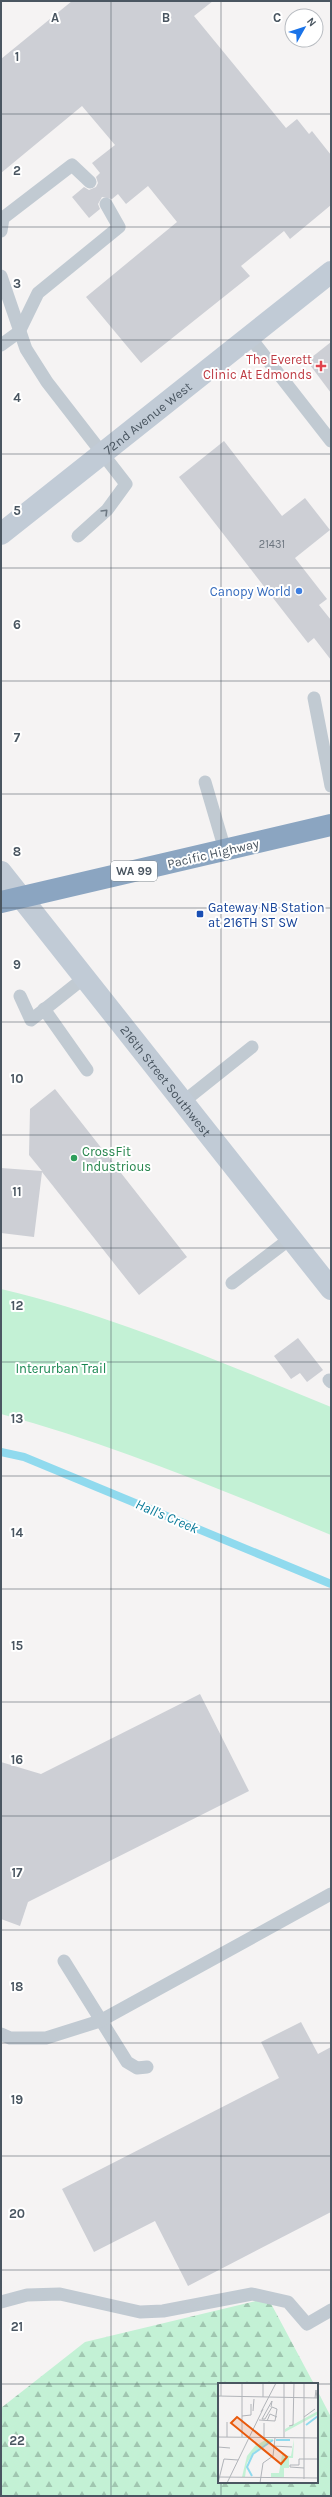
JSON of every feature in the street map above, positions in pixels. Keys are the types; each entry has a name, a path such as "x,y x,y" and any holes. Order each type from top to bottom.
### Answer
{"highway":[{"name":"Pacific Highway","path":"11,900 331,825"}],"street":[{"name":"72nd Avenue West","path":"1,534 331,272"},
{"name":"216th Street Southwest","path":"1,872 11,900 84,978 331,1290"}],"lane":[{"path":"1,231 3,218 72,165 90,182"},
{"path":"1,345 19,332 38,293 119,227 106,204"},
{"path":"1,276 19,332 26,348 46,382 126,484 107,510 78,536"},
{"path":"249,336 331,441"},
{"path":"314,698 331,786"},
{"path":"205,782 225,850"},
{"path":"20,996 31,1020 84,978"},
{"path":"44,1009 87,1070"},
{"path":"183,1102 252,1047"},
{"path":"232,1283 291,1238"},
{"path":"1,2034 10,2038 46,2038 100,2020 331,1894"},
{"path":"64,1960 127,2062 137,2068 147,2068"},
{"path":"1,2302 27,2295 60,2294 140,2312 163,2310 252,2294 288,2302 307,2324 331,2310"}],"green space":[{"name":"Interurban Trail","path":"1,1289 43,1300 127,1327 209,1357 331,1407 331,1535 168,1469 43,1426 1,1414"},
{"path":"268,2298 313,2383 218,2383 218,2483 318,2483 318,2392 331,2417 331,2496 1,2496 1,2408 85,2342"}],"building":[{"path":"72,1 213,1 194,16 286,128 297,119 309,134 312,131 331,155 331,205 290,239 284,231 241,266 250,276 141,363 86,297 177,222 148,186 126,204 118,194 112,199 102,197 98,204 100,209 89,218 72,197 84,187 89,190 96,187 98,183 96,177 100,173 92,163 115,145 82,106 1,173 1,59"},
{"name":"The Everett Clinic At Edmonds","path":"331,342 331,393 307,361"},
{"path":"224,441 282,516 305,498 330,530 295,558 327,599 319,605 331,620 331,660 314,638 308,643 179,477"},
{"path":"55,1089 187,1257 139,1295 42,1172 34,1237 1,1233 1,1168 42,1171 29,1155 30,1109"},
{"path":"298,1338 323,1370 307,1382 300,1373 291,1379 274,1356"},
{"path":"200,1694 249,1791 28,1902 20,1926 1,1919 1,1762 41,1774"},
{"path":"301,2022 318,2054 331,2047 331,2212 188,2286 155,2221 94,2252 62,2189 279,2078 261,2042"}],"waterway":[{"name":"Hall's Creek","path":"1,1452 24,1457 331,1584"}],"place":[{"name":"The Everett Clinic At Edmonds","path":"321,366"},
{"name":"Canopy World","path":"299,591"},
{"name":"Gateway NB Station at 216TH ST SW","path":"200,914"},
{"name":"CrossFit Industrious","path":"74,1158"}]}
